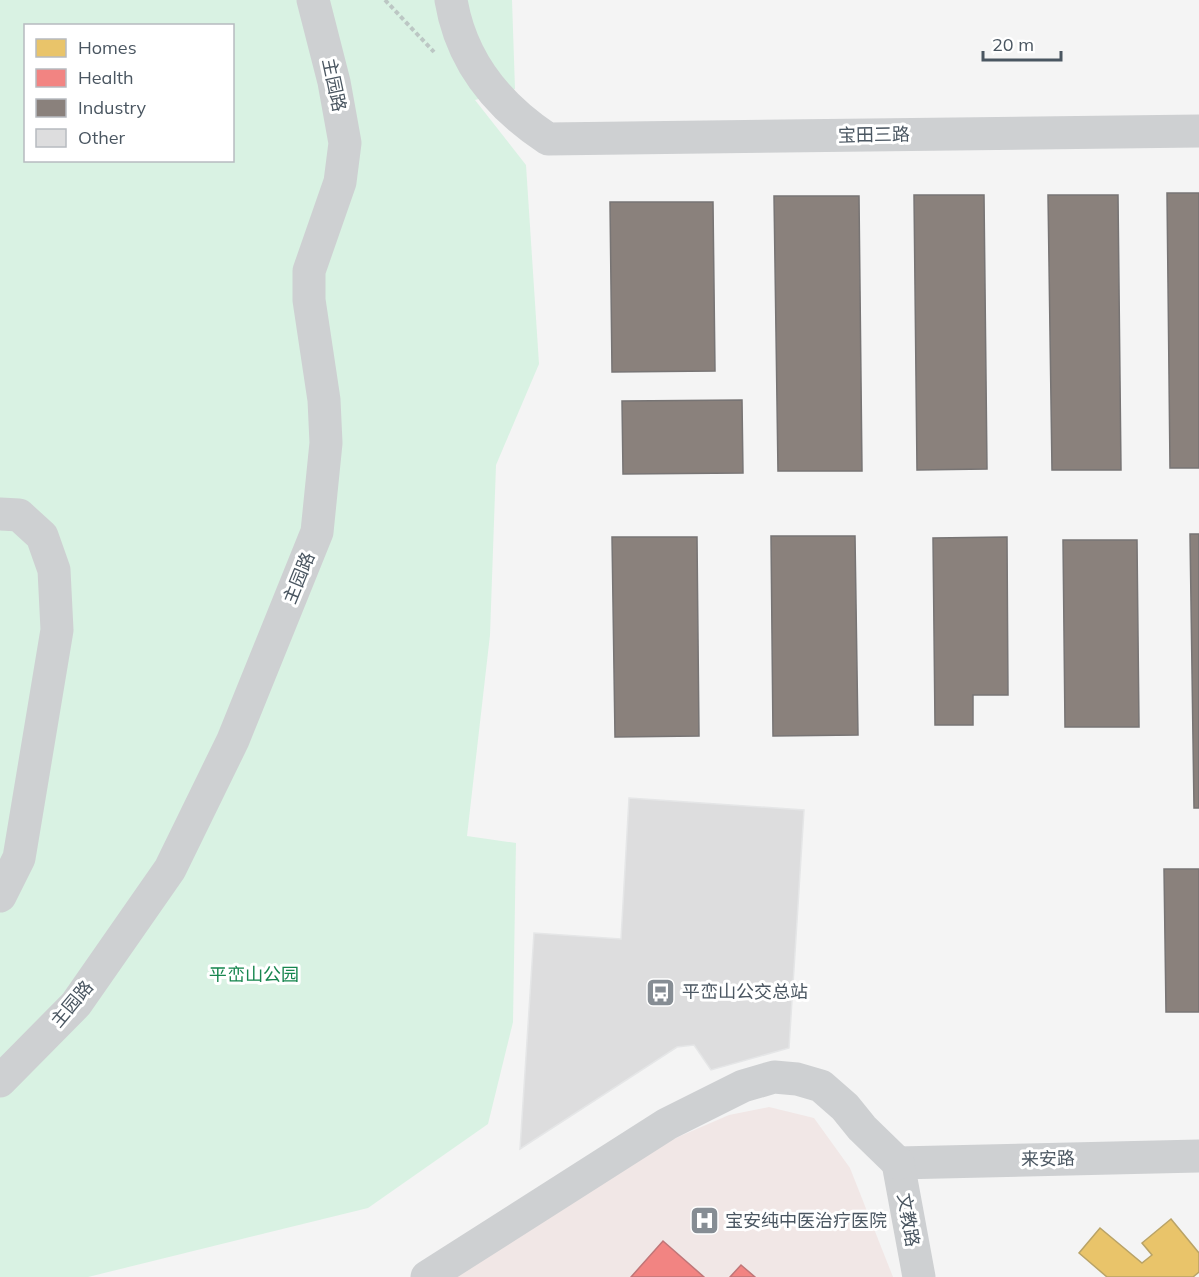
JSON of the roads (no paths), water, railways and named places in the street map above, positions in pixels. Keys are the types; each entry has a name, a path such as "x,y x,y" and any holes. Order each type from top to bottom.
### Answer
{"street":[{"name":"主园路","path":"0,1081 76,1004 170,869 233,740 317,532 326,442 324,400 309,300 309,272 340,182 345,143 334,82 313,0"},
{"name":"宝田三路","path":"451,0 461,38 478,72 503,104 548,139 1199,131"},
{"path":"0,514 19,515 42,536 54,570 57,630 19,858 0,896"},
{"path":"427,1277 667,1124 743,1086 774,1077 797,1079 820,1086 845,1107 862,1128 898,1163"},
{"name":"来安路","path":"898,1163 1199,1156"},
{"name":"文教路","path":"898,1163 919,1277"}],"place":[{"name":"平峦山公交总站","path":"661,992"},
{"name":"宝安纯中医治疗医院","path":"704,1221"}],"park label":[{"name":"平峦山公园","path":"254,975"}]}
